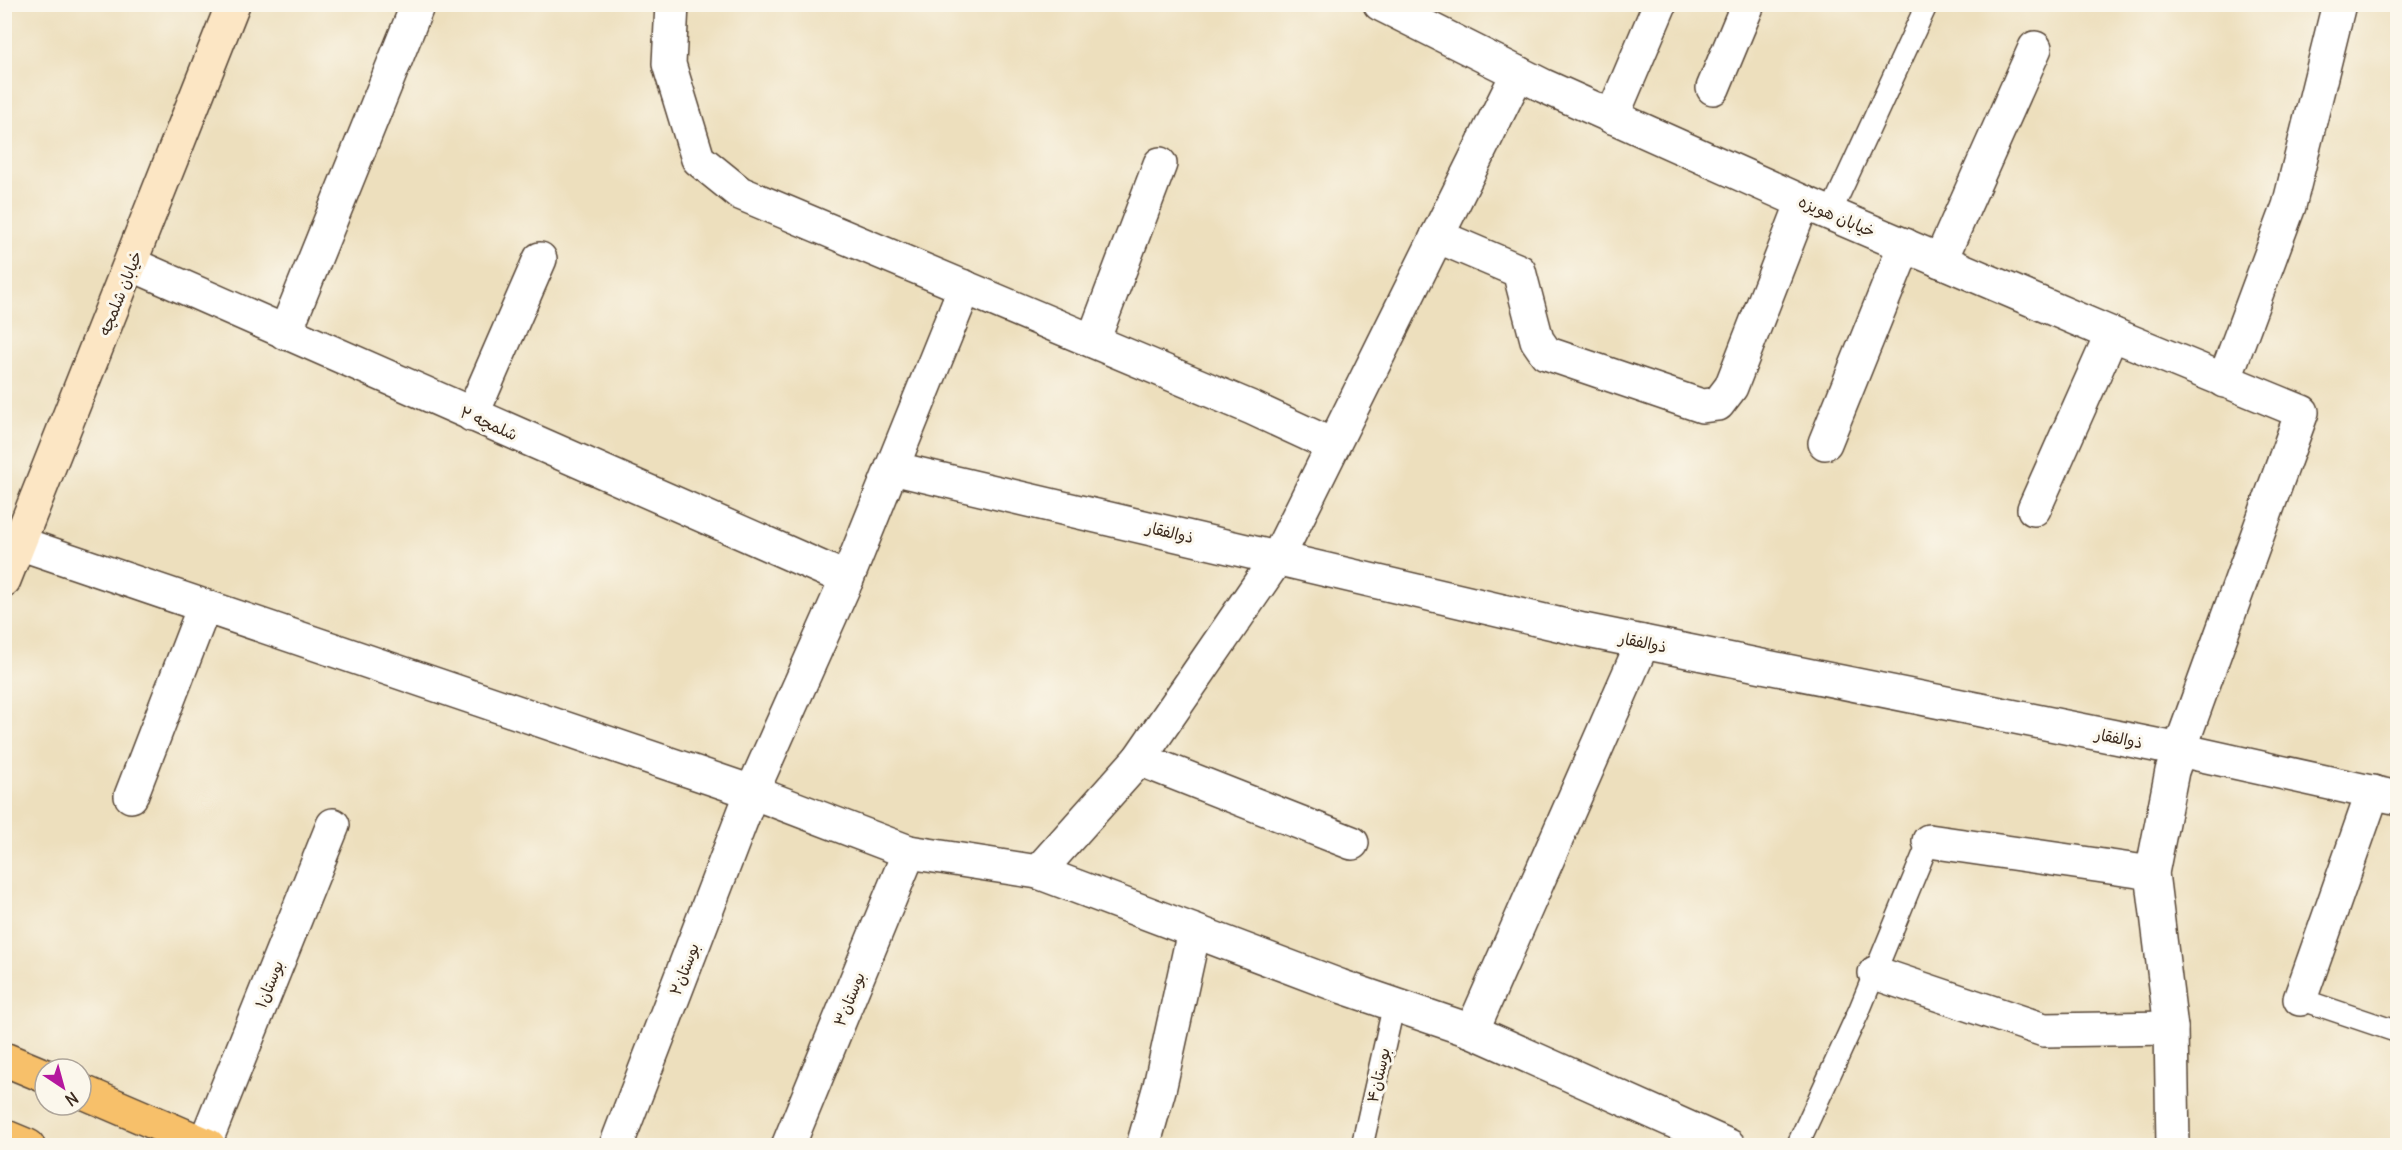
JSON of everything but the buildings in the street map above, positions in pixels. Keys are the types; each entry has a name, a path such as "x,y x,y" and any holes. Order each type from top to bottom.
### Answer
{"main road":[{"path":"4,1059 33,1071"},
{"path":"93,1096 207,1144"},
{"path":"4,1136 28,1146"}],"street":[{"name":"خیابان شلمچه","path":"4,580 12,541 131,264 233,4"},
{"path":"285,333 418,4"},
{"path":"672,4 669,64 698,159 740,193 1252,408 1332,445"},
{"name":"خیابان هویزه","path":"1380,4 1612,117 1817,208 2302,412 2180,750"},
{"path":"1612,117 1659,4"},
{"path":"1713,88 1748,4"},
{"path":"2224,381 2289,206 2339,4"},
{"path":"1940,261 2035,48"},
{"path":"1038,872 1139,759 1278,557 1518,73"},
{"path":"1093,341 1160,164"},
{"path":"1437,236 1519,271 1537,340 1546,353 1702,406 1718,404 1731,387 1817,208"},
{"path":"1825,443 1905,245"},
{"path":"472,415 540,259"},
{"name":"شلمچه ۲","path":"131,264 847,579"},
{"name":"بوستان۲","path":"616,1146 752,792 847,579 965,287"},
{"path":"2034,509 2112,334"},
{"name":"ذوالفقار","path":"892,468 1643,642 2180,750 2385,795"},
{"path":"12,541 752,792 909,852 1038,872 1472,1031 1729,1146"},
{"path":"131,796 204,607"},
{"path":"1472,1031 1643,642"},
{"path":"2174,1146 2171,1028 2152,873 2172,771 2180,750"},
{"path":"1139,759 1352,843"},
{"path":"2300,999 2385,795"},
{"name":"بوستان۱","path":"207,1144 333,825"},
{"path":"1929,841 2152,873"},
{"name":"بوستان۳","path":"788,1146 909,852"},
{"path":"1143,1146 1160,1086 1194,931"},
{"path":"1875,973 2044,1030 2171,1028"}],"lane":[{"path":"1817,208 1927,4"},
{"path":"1797,1146 1875,973 1929,841"},
{"path":"2300,999 2397,1032"},
{"name":"بوستان۴","path":"1362,1146 1394,1004"}]}
